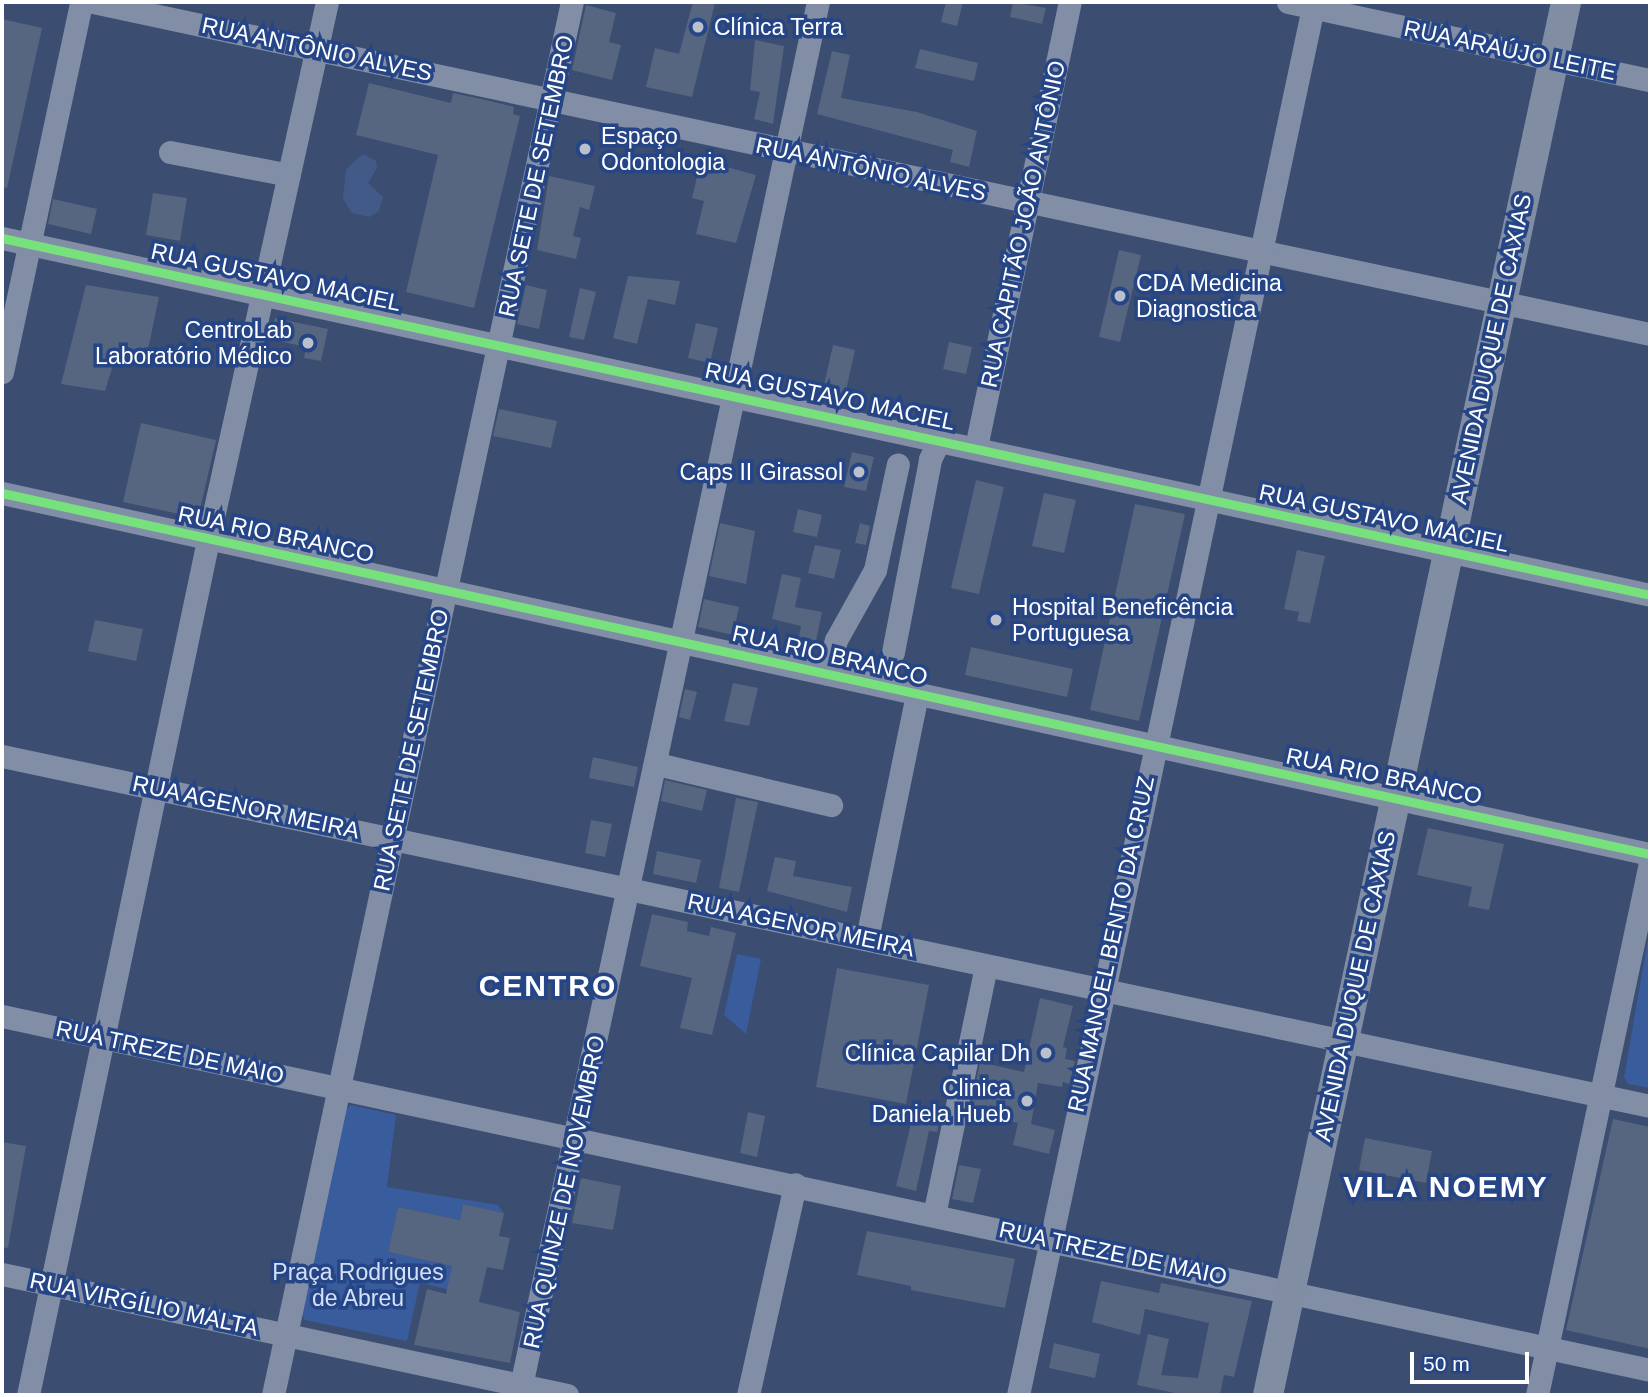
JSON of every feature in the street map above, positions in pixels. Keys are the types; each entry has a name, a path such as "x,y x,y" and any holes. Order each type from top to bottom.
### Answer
{"main road":[{"name":"AVENIDA DUQUE DE CAXIAS","path":"1562,61 1566,2"},
{"name":"AVENIDA DUQUE DE CAXIAS","path":"1284,1395 1298,1293 1508,306 1562,61 1583,2"},
{"name":"AVENIDA DUQUE DE CAXIAS","path":"1268,1395 1298,1293"}],"street":[{"path":"2,372 80,2"},
{"name":"RUA ANTÔNIO ALVES","path":"93,2 318,48 551,101 1508,306 1650,334"},
{"path":"27,1395 208,540 327,2"},
{"name":"RUA SETE DE SETEMBRO","path":"338,1088 501,345 572,2"},
{"name":"RUA QUINZE DE NOVEMBRO","path":"520,1391 684,642 818,2"},
{"name":"RUA CAPITÃO JOÃO ANTÔNIO","path":"976,447 1070,2"},
{"name":"RUA ARAÚJO LEITE","path":"1288,2 1313,4 1650,80"},
{"name":"RUA MANOEL BENTO DA CRUZ","path":"1018,1395 1205,500 1261,253 1313,4"},
{"path":"170,152 289,175"},
{"name":"RUA GUSTAVO MACIEL","path":"2,238 263,292 940,439 1205,500 1650,595"},
{"path":"893,652 930,459 940,439"},
{"path":"828,674 836,640 875,570 898,464"},
{"name":"RUA RIO BRANCO","path":"2,493 1650,854"},
{"path":"867,938 918,694"},
{"name":"RUA AGENOR MEIRA","path":"2,756 156,786 630,891 867,938 986,966 1650,1106"},
{"path":"657,764 831,805"},
{"path":"1537,1395 1650,863"},
{"path":"934,1215 986,966"},
{"name":"RUA TREZE DE MAIO","path":"2,1016 338,1088"},
{"path":"273,1395 338,1088 575,1140"},
{"name":"RUA TREZE DE MAIO","path":"575,1140 794,1184 1650,1370"},
{"path":"748,1395 794,1184"},
{"name":"RUA VIRGÍLIO MALTA","path":"2,1275 286,1334"},
{"path":"286,1334 520,1391 567,1395"}],"green space":[{"path":"1650,927 1650,1088 1628,1084 1624,1077"},
{"path":"737,954 761,959 746,1034 724,1015"},
{"name":"Praça Rodrigues de Abreu","path":"350,1105 396,1115 387,1187 498,1205 504,1213 463,1204 460,1220 398,1207 388,1252 452,1266 450,1279 483,1287 473,1295 420,1283 407,1341 305,1320 302,1315 346,1109"}],"shaded area":[{"path":"363,154 376,161 377,168 368,183 383,197 379,211 369,217 352,213 343,199 346,169"}],"building":[{"name":"Clínica Terra","path":"693,2 715,3 692,97 646,87 655,48 679,54"},
{"path":"946,2 963,2 957,26 941,22"},
{"path":"1013,2 1046,8 1042,24 1010,17"},
{"path":"586,5 616,13 609,42 621,45 612,80 572,70"},
{"path":"2,19 42,28 7,188 2,187"},
{"path":"755,40 784,46 773,124 754,119 760,92 750,90"},
{"path":"920,49 978,63 974,81 915,68"},
{"path":"832,51 850,55 841,98 917,112 977,131 969,167 950,162 953,150 817,114"},
{"path":"369,83 451,103 453,93 490,101 514,107 513,114 520,116 474,308 406,292 438,155 356,135"},
{"path":"701,160 756,175 736,243 696,234 704,201 692,198"},
{"path":"549,176 595,186 589,210 580,207 573,236 581,238 576,259 537,250"},
{"path":"153,193 187,198 180,241 146,235"},
{"path":"53,199 97,209 91,234 48,224"},
{"name":"CDA Medicina Diagnostica","path":"1119,250 1141,255 1120,342 1099,337"},
{"path":"628,276 680,281 675,305 648,299 637,344 613,338"},
{"path":"86,285 159,297 146,359 116,355 105,391 61,384"},
{"path":"526,285 547,290 539,329 517,324"},
{"path":"580,288 596,292 584,340 569,337"},
{"name":"CentroLab Laboratório Médico","path":"275,318 328,329 321,361 304,358 306,347 270,339"},
{"path":"696,323 718,328 710,363 688,358"},
{"path":"949,342 972,347 966,374 943,369"},
{"path":"833,345 855,350 844,399 822,394"},
{"path":"499,409 557,421 551,448 493,436"},
{"path":"141,423 216,440 198,518 123,502"},
{"name":"Caps II Girassol","path":"852,452 874,457 866,491 844,487"},
{"path":"976,480 1004,487 979,594 951,588"},
{"path":"1044,493 1076,500 1064,553 1032,546"},
{"path":"1135,504 1185,514 1139,721 1090,710"},
{"path":"798,509 822,515 817,537 793,532"},
{"path":"720,523 755,531 746,584 709,576"},
{"path":"860,523 870,526 866,545 855,543"},
{"path":"815,545 841,550 834,579 808,573"},
{"path":"1297,550 1325,556 1310,623 1297,621 1299,612 1284,609"},
{"path":"782,574 801,578 795,607 822,612 816,641 799,637 801,626 772,619"},
{"path":"704,599 739,607 733,635 698,627"},
{"path":"95,620 143,629 136,661 88,651"},
{"path":"971,647 1073,669 1067,697 965,675"},
{"path":"733,683 758,688 749,726 724,721"},
{"path":"685,689 697,692 690,720 679,717"},
{"path":"593,757 638,767 634,787 589,778"},
{"path":"665,780 707,790 702,811 661,801"},
{"path":"736,798 758,802 739,892 719,888"},
{"path":"591,820 612,824 605,857 585,853"},
{"path":"1428,828 1504,844 1489,910 1468,906 1472,887 1417,875"},
{"path":"657,851 701,860 696,883 653,874"},
{"path":"775,857 796,861 793,876 852,887 847,912 767,891"},
{"path":"652,914 688,922 687,931 709,936 711,927 736,933 712,1035 680,1028 692,978 640,966"},
{"path":"837,968 929,985 906,1104 816,1087"},
{"path":"1040,998 1073,1006 1063,1047 1067,1048 1065,1059 1075,1061 1070,1084 1063,1082 1062,1087 1038,1083 1031,1124 1055,1130 1049,1154 1013,1145 1018,1123 970,1111 980,1062 1024,1072"},
{"path":"909,1106 942,1110 937,1132 929,1131 916,1191 896,1186 910,1128"},
{"path":"748,1112 765,1116 757,1157 740,1153"},
{"path":"1613,1119 1650,1127 1650,1349 1566,1330"},
{"path":"1365,1138 1432,1151 1426,1183 1359,1170"},
{"path":"2,1142 26,1146 8,1248 2,1247"},
{"path":"959,1165 981,1169 973,1203 952,1199"},
{"path":"581,1178 621,1186 613,1230 572,1223"},
{"path":"463,1204 504,1213 499,1236 510,1238 503,1270 487,1267 479,1302 520,1312 510,1363 414,1345 427,1289 446,1294 452,1266 388,1252 398,1207 460,1220"},
{"path":"867,1231 1015,1259 1005,1308 911,1290 911,1286 857,1275"},
{"path":"1101,1281 1159,1293 1161,1283 1252,1301 1234,1377 1224,1375 1220,1395 1184,1395 1137,1385 1148,1334 1169,1339 1161,1375 1198,1378 1209,1323 1145,1309 1140,1335 1092,1322"},
{"path":"1054,1343 1100,1354 1095,1378 1049,1368"}],"cycle path":[{"path":"2,238 1650,595"},
{"path":"2,493 1650,854"}],"place":[{"name":"Clínica Terra","path":"698,27"},
{"name":"Espaço Odontologia","path":"585,149"},
{"name":"CDA Medicina Diagnostica","path":"1120,296"},
{"name":"CentroLab Laboratório Médico","path":"308,343"},
{"name":"Caps II Girassol","path":"859,472"},
{"name":"Hospital Beneficência Portuguesa","path":"996,620"},
{"name":"Clínica Capilar Dh","path":"1046,1053"},
{"name":"Clinica Daniela Hueb","path":"1027,1101"}],"district":[{"name":"CENTRO","path":"548,986"},
{"name":"VILA NOEMY","path":"1446,1187"}]}
